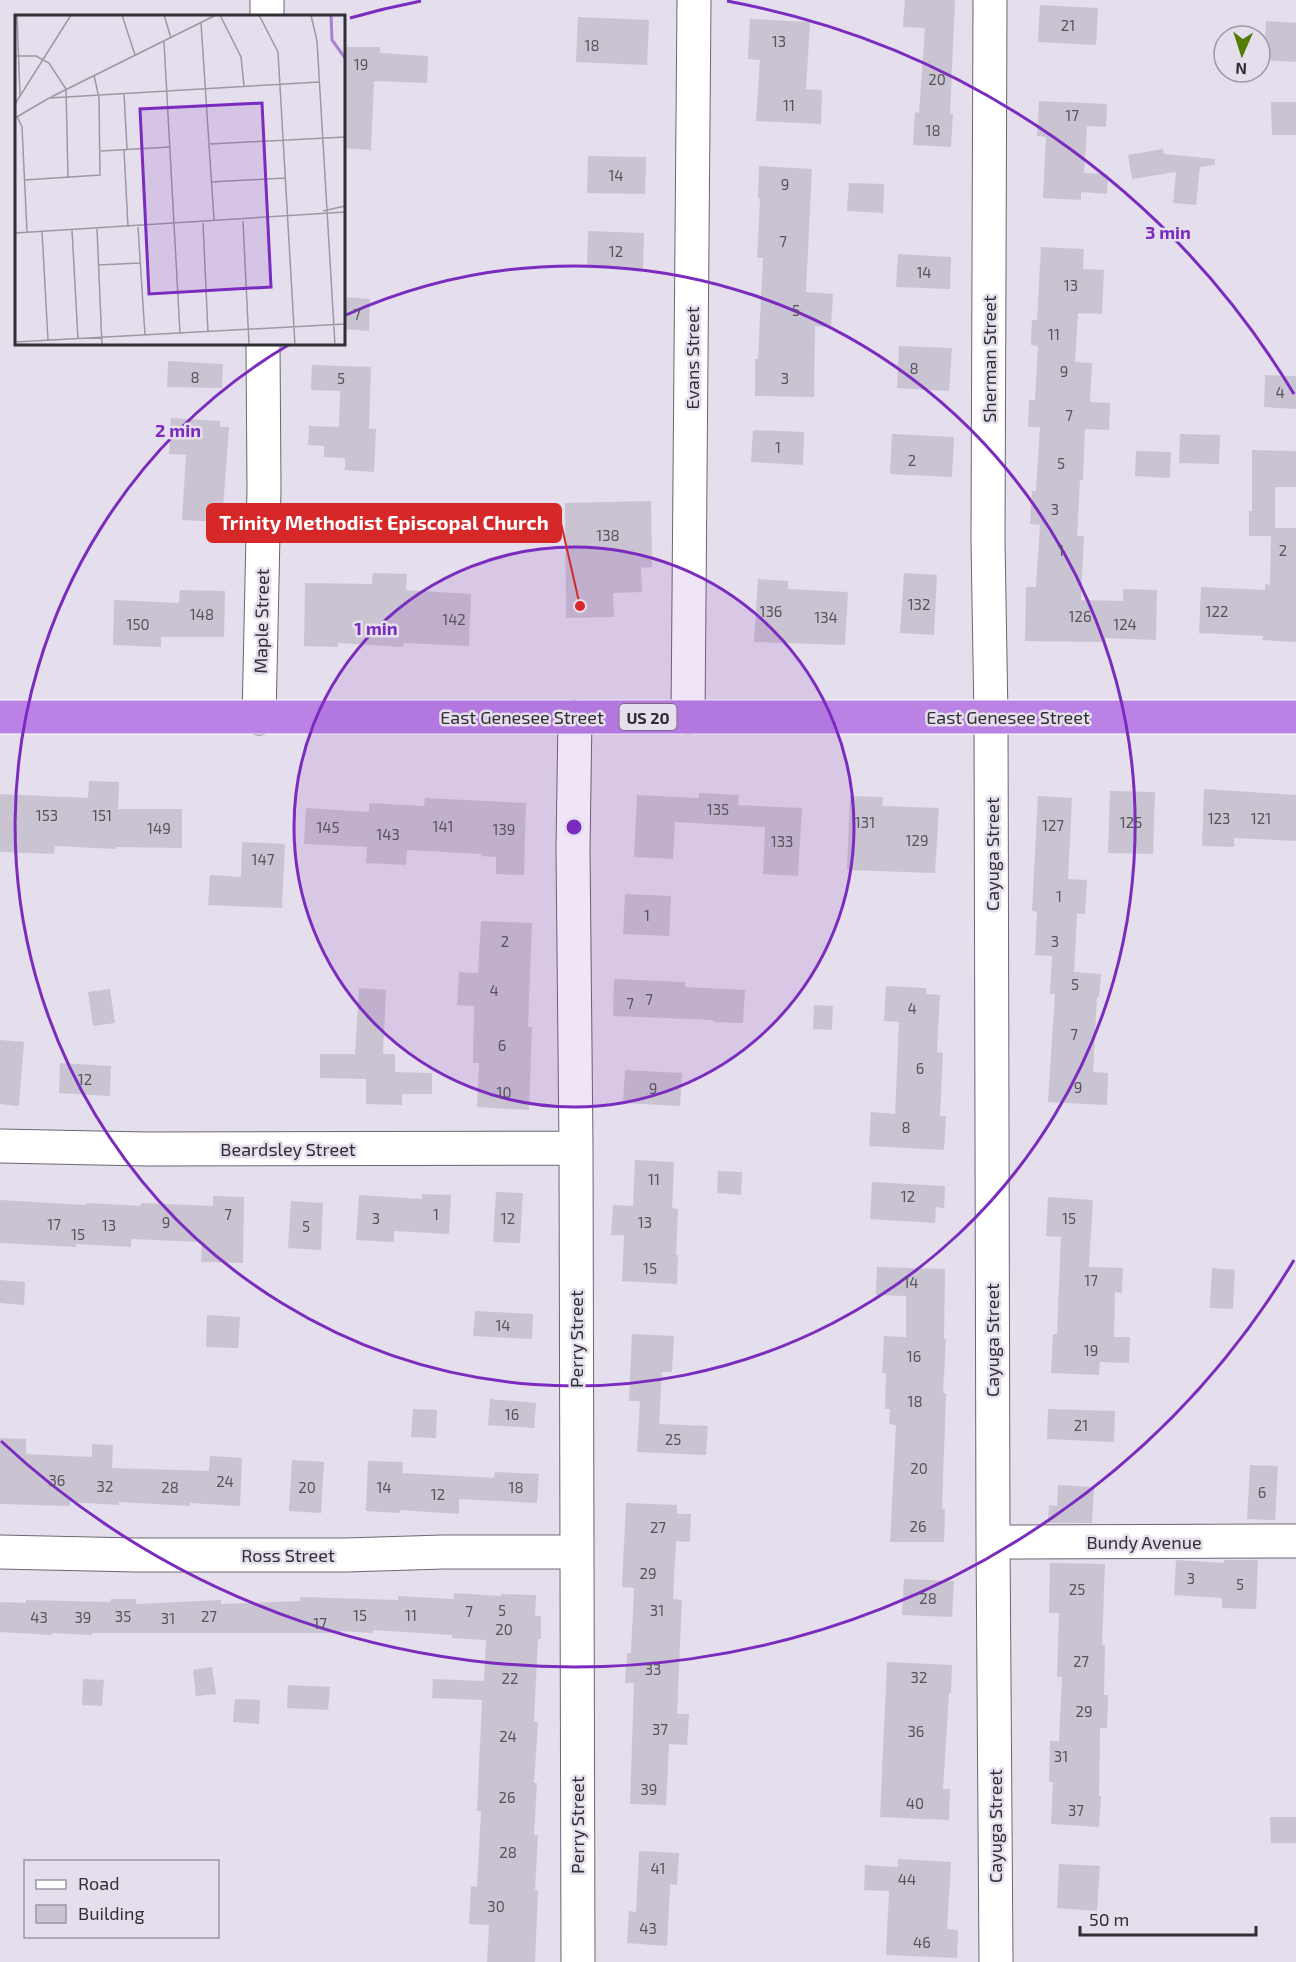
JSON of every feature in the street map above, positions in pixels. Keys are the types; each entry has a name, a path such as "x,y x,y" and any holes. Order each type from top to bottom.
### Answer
{"highway":[{"name":"East Genesee Street","path":"0,717 1296,717"}],"street":[{"name":"Evans Street","path":"688,717 694,0"},
{"name":"Sherman Street","path":"990,0 988,541 991,717"},
{"name":"Maple Street","path":"259,718 264,489 263,345"},
{"name":"Perry Street","path":"575,717 573,849 578,1962"},
{"name":"Cayuga Street","path":"991,717 996,1962"},
{"name":"Beardsley Street","path":"0,1146 146,1149 576,1148"},
{"name":"Bundy Avenue","path":"993,1542 1296,1541"},
{"name":"Ross Street","path":"0,1552 136,1555 576,1552"}],"building":[{"path":"905,0 955,0 950,114 953,114 951,147 913,145 915,112 919,113 925,28 903,27"},
{"path":"1040,5 1098,8 1096,45 1038,42"},
{"path":"578,17 649,20 647,65 576,62"},
{"path":"750,19 810,22 806,89 822,90 821,124 756,121 760,60 748,59"},
{"path":"1266,21 1296,23 1296,62 1272,60 1272,24 1266,24"},
{"path":"345,47 380,47 380,53 428,56 427,83 374,81 371,150 345,148"},
{"path":"1039,101 1107,104 1106,127 1087,126 1084,173 1108,174 1107,194 1081,192 1081,200 1043,198 1046,137 1037,136"},
{"path":"1271,102 1296,102 1296,135 1272,135"},
{"path":"1163,149 1164,154 1215,159 1215,165 1200,167 1196,205 1173,203 1176,172 1132,179 1128,155"},
{"path":"588,156 646,157 645,194 587,193"},
{"path":"759,166 812,169 806,292 833,294 831,327 815,326 814,397 755,396 755,359 758,359 763,258 757,258"},
{"path":"849,183 884,184 883,213 847,211"},
{"path":"588,231 644,233 643,270 587,268"},
{"path":"1041,247 1084,249 1083,269 1104,270 1102,314 1078,313 1075,362 1092,363 1090,402 1110,403 1109,430 1085,429 1083,480 1080,480 1077,536 1084,536 1081,600 1123,601 1123,589 1157,590 1156,640 1105,638 1104,642 1025,641 1026,587 1036,587 1040,525 1030,524 1032,491 1036,491 1040,427 1028,427 1029,400 1035,400 1038,346 1031,345 1032,320 1037,320"},
{"path":"898,254 951,257 950,289 896,287"},
{"path":"345,297 370,299 369,331 345,329"},
{"path":"899,346 952,348 949,391 897,388"},
{"path":"168,361 223,364 222,388 167,387"},
{"path":"312,365 371,367 369,429 376,429 374,472 345,470 345,458 324,457 324,446 308,445 309,426 339,427 340,391 311,390"},
{"path":"1265,375 1296,376 1296,409 1264,407"},
{"path":"171,418 220,421 220,427 229,427 222,522 182,520 186,455 169,454"},
{"path":"753,430 804,432 803,465 751,462"},
{"path":"892,434 954,437 952,477 890,474"},
{"path":"1180,434 1220,435 1219,464 1179,463"},
{"path":"1252,450 1296,451 1296,487 1275,487 1275,528 1296,528 1296,642 1262,640 1263,636 1199,633 1201,587 1265,590 1265,584 1270,585 1271,536 1249,536 1249,511 1252,511"},
{"path":"1136,451 1171,452 1170,478 1135,476"},
{"path":"651,501 652,567 641,568 642,592 613,593 614,617 566,618 565,503"},
{"path":"373,573 407,574 406,590 471,594 469,646 404,643 403,647 338,643 338,647 304,646 305,583 372,584"},
{"path":"904,573 937,575 934,635 900,633"},
{"path":"758,579 788,581 788,589 848,592 845,645 754,642"},
{"path":"180,590 225,591 224,637 161,637 161,647 113,645 114,600 179,603"},
{"path":"89,781 119,782 118,809 182,809 182,848 116,847 116,849 55,846 54,854 0,852 0,794 88,798"},
{"path":"1204,789 1296,795 1296,841 1234,838 1234,847 1202,846"},
{"path":"1110,791 1155,792 1153,854 1108,853"},
{"path":"699,793 739,795 738,805 802,808 798,876 763,874 765,827 675,822 673,859 634,857 637,795 699,798"},
{"path":"850,796 883,797 882,806 939,808 935,873 847,870"},
{"path":"1038,796 1072,798 1068,879 1087,880 1085,914 1077,914 1074,972 1101,974 1099,997 1097,997 1093,1072 1108,1073 1107,1105 1048,1102 1055,994 1050,994 1052,956 1035,955 1037,912 1032,911"},
{"path":"425,798 526,803 524,875 496,874 496,857 481,856 481,854 407,850 406,865 366,863 367,847 304,844 306,808 369,812 369,803 424,806"},
{"path":"242,842 285,844 282,908 208,905 210,875 241,877"},
{"path":"625,894 671,896 669,936 623,934"},
{"path":"481,921 532,923 528,1027 532,1027 529,1110 477,1107 479,1063 473,1063 474,1006 457,1005 459,972 478,973"},
{"path":"614,979 685,982 685,987 745,990 743,1023 613,1016"},
{"path":"886,986 926,988 926,994 940,995 937,1052 943,1053 940,1116 946,1116 944,1150 869,1146 871,1112 895,1114 899,1022 884,1021"},
{"path":"359,988 386,990 383,1054 395,1054 395,1072 432,1073 432,1094 402,1094 402,1105 366,1104 366,1079 320,1078 320,1054 355,1054"},
{"path":"110,989 115,1023 93,1026 88,992"},
{"path":"814,1005 833,1006 832,1030 813,1029"},
{"path":"0,1040 24,1042 19,1106 0,1104"},
{"path":"60,1063 111,1066 110,1096 59,1093"},
{"path":"625,1070 682,1073 680,1106 623,1103"},
{"path":"635,1160 674,1162 672,1208 678,1209 677,1284 622,1281 624,1235 611,1235 613,1205 633,1206"},
{"path":"718,1171 742,1172 741,1195 717,1193"},
{"path":"872,1182 945,1186 944,1208 936,1207 935,1223 870,1219"},
{"path":"496,1192 523,1193 520,1243 493,1242"},
{"path":"422,1194 451,1195 449,1234 394,1231 394,1242 356,1240 359,1195 422,1199"},
{"path":"213,1196 244,1197 243,1263 201,1262 202,1242 131,1239 131,1247 0,1243 0,1200 86,1205 86,1203 141,1206 141,1203 213,1206"},
{"path":"1048,1197 1093,1200 1089,1267 1123,1268 1122,1293 1115,1292 1114,1337 1130,1337 1129,1363 1100,1362 1099,1375 1051,1373 1053,1334 1057,1334 1061,1237 1046,1236"},
{"path":"291,1201 323,1203 321,1250 288,1248"},
{"path":"877,1267 945,1269 944,1339 946,1339 943,1393 946,1393 942,1509 945,1509 944,1542 890,1542 896,1425 889,1424 890,1409 885,1409 886,1373 882,1373 884,1336 906,1337 906,1296 876,1295"},
{"path":"1212,1268 1235,1270 1233,1309 1210,1308"},
{"path":"0,1280 25,1282 24,1305 0,1303"},
{"path":"475,1311 533,1314 532,1339 473,1336"},
{"path":"207,1315 240,1317 238,1348 206,1347"},
{"path":"632,1334 674,1336 672,1372 662,1372 659,1424 708,1426 706,1455 637,1452 640,1401 629,1401"},
{"path":"490,1399 536,1403 534,1428 488,1425"},
{"path":"413,1409 437,1410 436,1438 411,1437"},
{"path":"1048,1409 1115,1411 1114,1442 1047,1439"},
{"path":"0,1438 26,1439 26,1454 92,1457 92,1444 113,1445 112,1468 209,1471 210,1456 242,1458 240,1506 119,1502 119,1505 70,1502 70,1506 0,1504"},
{"path":"292,1460 324,1462 321,1513 289,1511"},
{"path":"368,1461 403,1462 402,1473 494,1478 495,1472 539,1474 537,1503 459,1499 459,1514 400,1510 400,1513 366,1511"},
{"path":"1250,1465 1278,1466 1275,1520 1247,1519"},
{"path":"1058,1485 1094,1487 1092,1523 1048,1523 1049,1505 1057,1506"},
{"path":"626,1503 677,1505 677,1514 691,1514 690,1542 676,1541 673,1599 682,1600 677,1714 689,1714 687,1745 669,1744 666,1805 630,1804 634,1683 625,1683 627,1653 631,1653 634,1588 622,1587"},
{"path":"1176,1560 1224,1563 1224,1560 1258,1560 1256,1609 1222,1608 1222,1598 1174,1595"},
{"path":"1050,1563 1105,1564 1102,1645 1105,1645 1104,1695 1108,1695 1107,1728 1100,1728 1099,1827 1051,1824 1053,1782 1049,1782 1050,1741 1059,1741 1062,1677 1057,1677 1059,1613 1049,1613"},
{"path":"904,1579 954,1581 952,1617 902,1615"},
{"path":"454,1593 501,1596 501,1594 536,1595 535,1616 541,1616 534,1721 538,1722 534,1783 537,1783 534,1835 538,1835 535,1962 487,1962 489,1925 469,1924 471,1886 477,1887 481,1811 477,1811 482,1700 432,1698 433,1679 484,1681 486,1640 452,1638 452,1635 373,1630 373,1633 341,1631 341,1633 92,1633 92,1635 0,1632 0,1602 26,1603 26,1600 111,1602 111,1599 136,1599 136,1604 221,1600 221,1604 300,1601 300,1597 398,1600 398,1596 454,1599"},
{"path":"887,1662 952,1665 943,1789 950,1789 949,1820 880,1817"},
{"path":"212,1667 216,1694 196,1696 193,1670"},
{"path":"83,1679 104,1680 102,1706 82,1705"},
{"path":"288,1685 330,1687 328,1710 287,1708"},
{"path":"235,1699 260,1700 259,1724 233,1722"},
{"path":"1270,1817 1296,1817 1296,1843 1271,1843"},
{"path":"639,1851 679,1853 677,1885 670,1884 667,1946 627,1943 629,1911 636,1912"},
{"path":"898,1859 951,1862 947,1929 958,1930 957,1958 886,1955 889,1891 864,1890 865,1865 898,1867"},
{"path":"1059,1864 1100,1866 1097,1911 1057,1908"}],"place":[{"name":"Trinity Methodist Episcopal Church","path":"580,606"}]}
